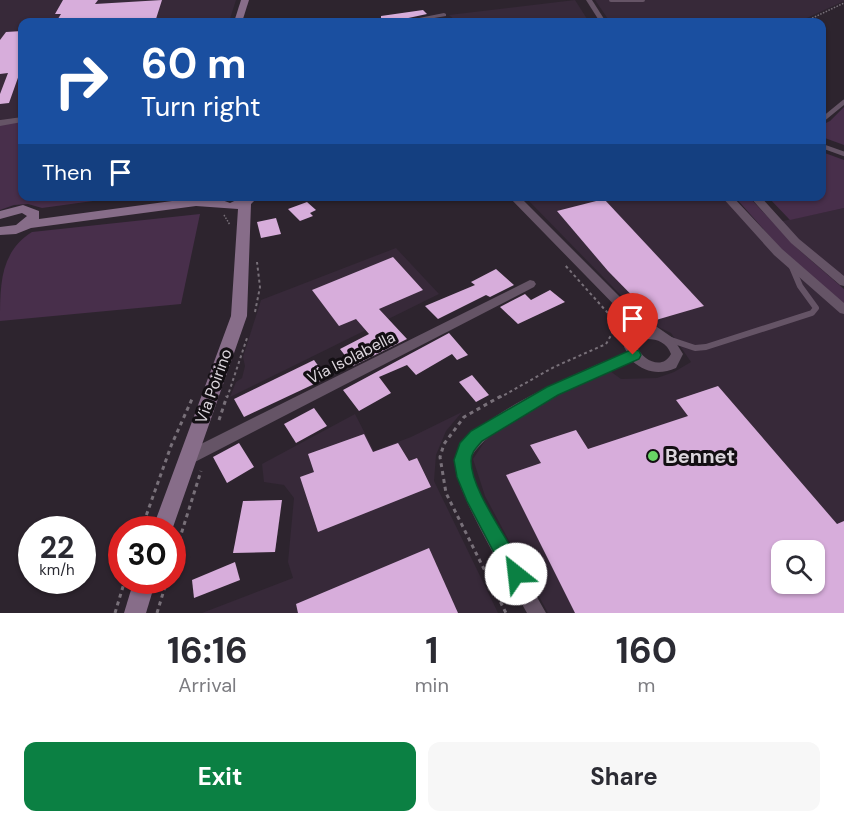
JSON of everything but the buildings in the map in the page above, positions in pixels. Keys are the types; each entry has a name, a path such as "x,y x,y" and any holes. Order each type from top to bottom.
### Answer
{"main road":[{"path":"239,18 245,0"},
{"path":"0,231 16,230 31,219 159,201"},
{"path":"31,219 220,205 241,201"},
{"name":"Via Poirino","path":"241,239 251,201"},
{"name":"Via Poirino","path":"167,516 239,316 243,286 241,239 234,218 220,205"},
{"path":"0,215 23,208 31,219"},
{"path":"135,613 141,594"}],"street":[{"path":"589,0 595,18"},
{"path":"592,9 600,18"},
{"path":"426,18 444,15"},
{"path":"0,123 18,121"},
{"path":"518,201 630,314 662,337 675,348 677,354 673,363 667,366 652,367 633,355 631,343 634,339 645,334 662,337"},
{"path":"731,201 791,264 844,310"},
{"path":"759,201 795,241 844,282"},
{"name":"Via Isolabella","path":"186,459 530,284"},
{"path":"630,314 634,339"},
{"path":"537,613 473,495 462,460 466,448 477,436 552,391 633,355"}],"lane":[{"path":"611,0 643,0"},
{"path":"826,117 844,102"},
{"path":"826,147 844,154"},
{"path":"662,337 695,348 706,347 812,314 816,308 800,286 791,264"}],"path":[{"path":"812,18 844,3"},
{"path":"220,205 230,224"},
{"path":"506,613 446,493 440,457 452,430 464,417 554,367 606,344 611,337 615,330 615,321 564,264"},
{"path":"146,516 171,446 195,392"},
{"path":"115,613 121,594"},
{"path":"157,613 163,594"}],"shaded area":[{"path":"0,0 236,0 230,18 18,18 18,118 0,120"},
{"path":"575,0 586,18 452,18 449,15"},
{"path":"595,0 844,0 807,18 607,18"},
{"path":"844,107 844,145 826,138 826,123"},
{"path":"18,122 18,201 93,201 42,208 28,204 14,205 0,210 0,124"},
{"path":"826,153 844,160 844,208 790,220 772,201 826,201"},
{"path":"529,201 731,201 844,310 844,613 548,613 485,496 473,459 489,435 576,384 610,371 621,379 657,378 674,372 691,362 671,333 646,321"},
{"path":"739,201 753,201 798,249 844,289 844,304 780,248"},
{"path":"844,208 844,282 778,222"},
{"path":"200,214 181,304 0,321 0,295 4,270 14,249 32,232"},
{"path":"396,248 439,294 230,397 236,382 242,378 245,366 243,357 261,300"},
{"path":"462,412 446,431 436,455 434,481 498,613 202,613 293,578 288,562 294,498 284,485 264,482 262,464 355,414 374,451 411,437"}],"place":[{"name":"Bennet","path":"653,456"}],"route":[{"path":"516,574 473,495 462,460 466,448 477,436 552,391 633,355"}]}
